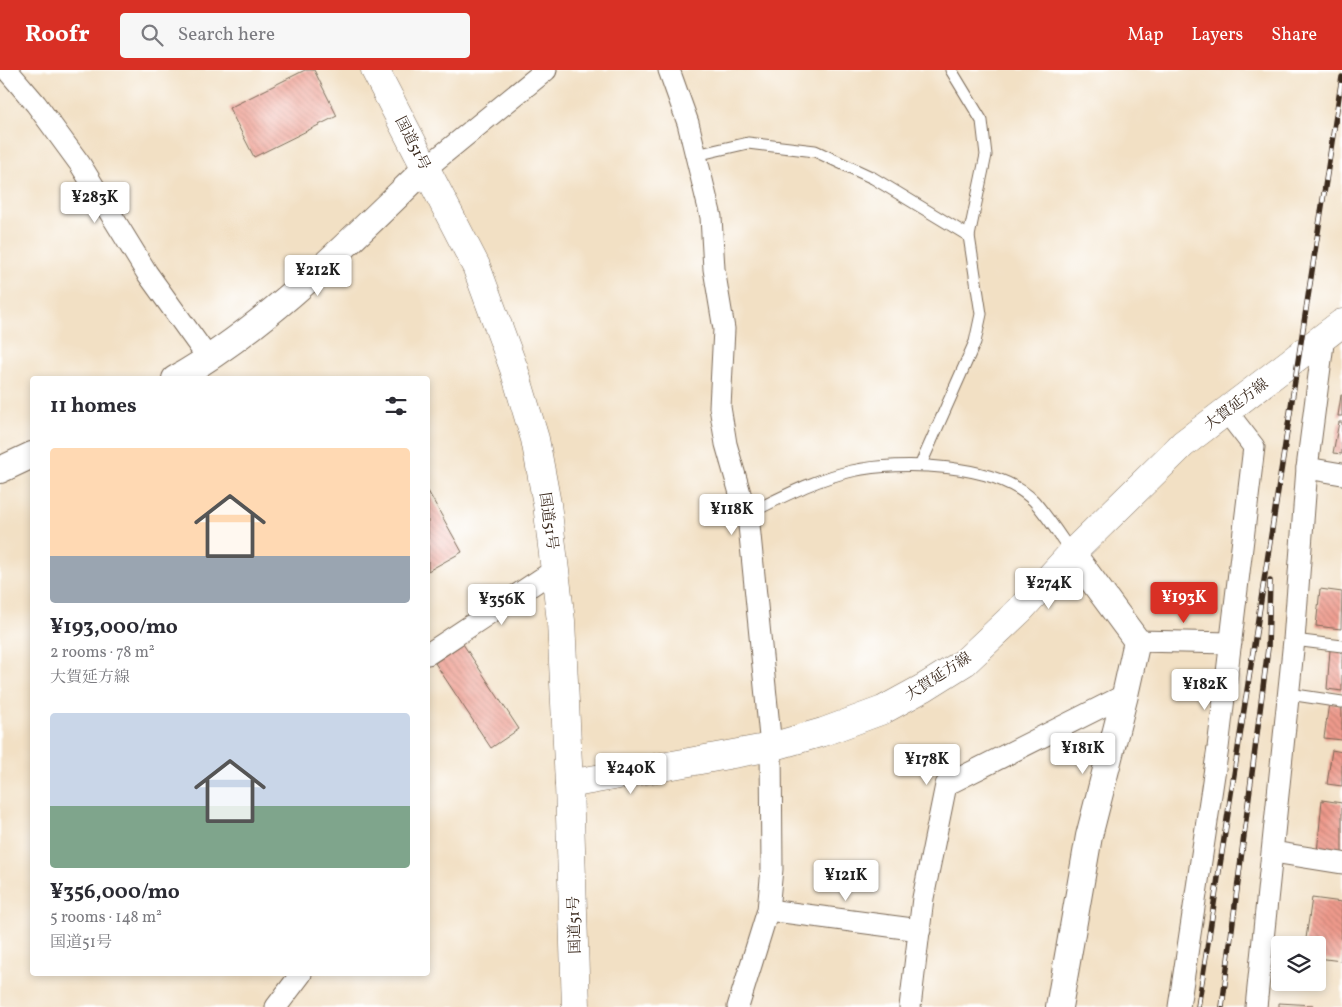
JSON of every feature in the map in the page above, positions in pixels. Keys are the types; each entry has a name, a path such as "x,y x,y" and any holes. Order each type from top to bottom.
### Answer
{"main road":[{"name":"国道51号","path":"375,70 476,266 514,369 535,439 556,569 569,784 576,1007"},
{"name":"大賀延方線","path":"569,784 770,746 823,732 883,710 933,682 965,662 1020,610 1072,553 1183,444 1333,330"}],"street":[{"path":"7,70 36,104 80,164 205,367"},
{"path":"668,70 688,123 711,217 714,269 724,329 720,407 726,444 750,525 770,746 772,869 768,910 738,1007"},
{"path":"182,376 205,367 339,251 426,168 534,74"},
{"path":"1256,1007 1289,694 1307,468 1333,330"},
{"path":"1179,1007 1218,748 1254,447 1227,412"},
{"path":"0,470 30,456"},
{"path":"1307,468 1342,474"},
{"path":"1059,1007 1088,836 1125,695 1137,641 1072,553"},
{"path":"430,653 556,569"},
{"path":"1137,641 1231,643"},
{"path":"910,1007 923,898 946,785 1125,695"},
{"path":"1273,852 1342,863"},
{"path":"768,910 920,930"},
{"path":"276,1007 299,976"}],"lane":[{"path":"921,464 975,342 981,314 969,236 986,155 982,121 951,70"},
{"path":"696,155 748,143 815,151 873,178 969,236"},
{"path":"747,514 817,481 853,470 921,464 970,470 1011,485 1033,500 1072,553"},
{"path":"1294,640 1342,646"},
{"path":"1289,694 1342,702"}],"building":[{"path":"305,70 314,70 337,116 254,157 229,108"},
{"path":"1341,395 1342,416 1338,416"},
{"path":"1339,422 1342,422 1342,454 1333,453"},
{"path":"430,495 462,552 430,570"},
{"path":"1320,589 1342,592 1341,629 1316,626"},
{"path":"463,644 519,729 491,748 435,663"},
{"path":"1330,650 1342,651 1342,691 1327,689"},
{"path":"1329,703 1342,705 1342,740 1324,738"},
{"path":"1332,750 1342,752 1342,786 1327,784"},
{"path":"1322,800 1342,803 1342,855 1317,853"},
{"path":"1312,898 1342,902 1341,961 1326,959 1326,936 1306,936"},
{"path":"1279,1003 1313,1005 1312,1007 1279,1007"}],"railway":[{"path":"1198,1007 1342,77"},
{"path":"1222,1007 1268,648 1270,581"}]}
